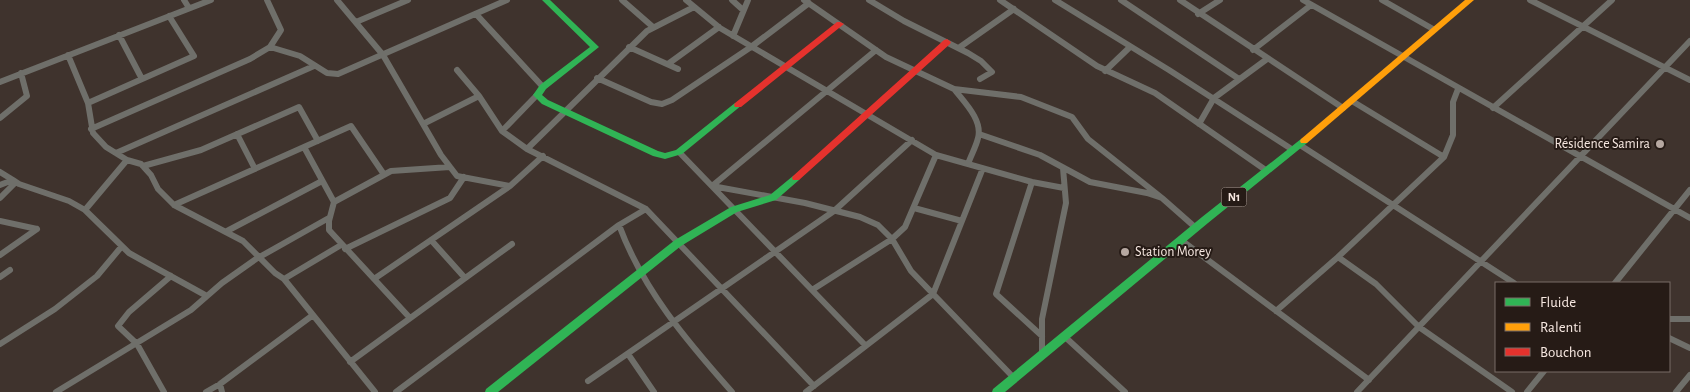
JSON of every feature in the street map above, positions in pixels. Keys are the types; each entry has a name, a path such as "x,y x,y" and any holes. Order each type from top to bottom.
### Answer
{"street":[{"path":"184,0 189,8"},
{"path":"0,82 211,0"},
{"path":"91,129 250,59 270,47 281,30 267,0"},
{"path":"337,0 383,55 423,124 457,176 510,186"},
{"path":"356,22 408,0"},
{"path":"270,47 299,56 322,73 329,75 338,74 507,0"},
{"path":"502,131 537,96 543,87 595,47 546,0"},
{"path":"622,0 653,26"},
{"path":"686,0 733,36 936,155 1032,182 1064,188"},
{"path":"732,0 743,10"},
{"path":"733,36 748,0"},
{"path":"869,0 946,42 974,54 992,72 980,79"},
{"path":"1002,0 1086,60 1155,93 1267,171"},
{"path":"1055,0 1214,98 1395,204 1512,282"},
{"path":"1121,0 1239,79"},
{"path":"1180,0 1198,14 1343,108"},
{"path":"1198,14 1220,0"},
{"path":"1303,0 1690,218"},
{"path":"1382,0 1433,29"},
{"name":"N1","path":"997,392 1297,147 1433,29 1470,0"},
{"path":"1530,0 1690,80"},
{"path":"1493,108 1612,0"},
{"path":"597,78 650,102 662,104 672,100 751,46 807,2 876,50 954,89 1021,97 1072,118 1088,139 1162,198 1196,228"},
{"path":"1253,50 1311,5"},
{"path":"527,148 629,47 653,26 694,7"},
{"path":"960,47 1014,9"},
{"path":"476,14 543,87"},
{"path":"88,103 194,56 169,16"},
{"path":"537,96 563,112 656,154 665,156 679,152 840,24"},
{"path":"668,64 719,27"},
{"path":"119,35 142,79"},
{"path":"1357,392 1690,41"},
{"path":"490,392 678,243 734,209 773,198 868,115 946,42"},
{"path":"629,47 678,68"},
{"path":"1106,71 1130,47"},
{"path":"712,186 876,50"},
{"path":"68,56 88,103 93,133 106,147 127,160 141,164 158,189 174,205 227,231 243,241 259,255 275,273 284,279 375,392"},
{"path":"1199,124 1214,98 1267,59"},
{"path":"116,153 314,66"},
{"path":"457,70 479,96 502,131 527,148 646,209 814,386"},
{"path":"0,118 27,96 21,73"},
{"path":"1276,311 1338,257 1444,157 1452,141 1454,126 1453,97 1458,88"},
{"path":"954,89 976,122 979,134 968,164"},
{"path":"423,124 479,96"},
{"path":"1352,101 1444,157"},
{"path":"143,166 201,150 299,107 318,141"},
{"path":"174,205 351,126 383,173"},
{"path":"237,134 255,169"},
{"path":"979,134 1040,155 1090,182 1147,193 1162,198"},
{"path":"588,381 834,211 912,140"},
{"path":"304,147 334,202 328,219 329,230 410,318"},
{"path":"679,152 865,345"},
{"path":"812,290 892,239 905,227 936,155"},
{"path":"374,279 510,186 543,156"},
{"path":"85,210 127,160"},
{"path":"334,202 383,173 402,168 450,167"},
{"path":"806,392 933,294 982,168"},
{"path":"1042,355 1045,302 1066,203 1063,168"},
{"path":"0,172 14,181 69,201 85,210 129,253 205,295"},
{"path":"284,279 343,247 450,198 464,177"},
{"path":"0,184 14,181"},
{"path":"0,198 14,181"},
{"path":"227,231 322,181"},
{"path":"1032,182 996,294 1042,336"},
{"path":"712,186 834,211 872,221 892,239 911,271 1014,378"},
{"path":"1616,282 1690,190"},
{"path":"914,208 962,221"},
{"path":"396,392 619,226 646,209"},
{"path":"58,392 191,310 205,295 259,255 328,219"},
{"path":"0,221 37,229 0,255"},
{"path":"619,226 624,244 640,274 693,348 732,392"},
{"path":"431,240 465,278"},
{"path":"1181,240 1368,380"},
{"path":"350,362 512,244"},
{"path":"0,344 54,309 97,276 122,246"},
{"path":"1338,257 1376,284 1419,327 1512,392"},
{"path":"0,277 10,270"},
{"path":"164,392 136,344 118,326 151,292 171,276"},
{"path":"206,392 221,388 313,316"},
{"path":"1670,319 1690,319"},
{"path":"1064,336 1125,392"},
{"path":"1670,338 1690,348"},
{"path":"628,354 654,392"},
{"path":"1527,392 1543,372"},
{"path":"1676,392 1690,375"}],"traffic: fast":[{"path":"546,0 595,47 543,87 537,95 545,102 656,154 665,156 679,152 738,105"},
{"path":"997,392 1205,220 1304,141"},
{"path":"490,392 678,243 734,209 773,198 796,178"}],"traffic: slow":[{"path":"1304,141 1470,0"}],"traffic: jam":[{"path":"738,105 840,24"},
{"path":"796,178 947,42"}],"place":[{"name":"Résidence Samira","path":"1660,144"},
{"name":"Station Morey","path":"1125,252"}]}
